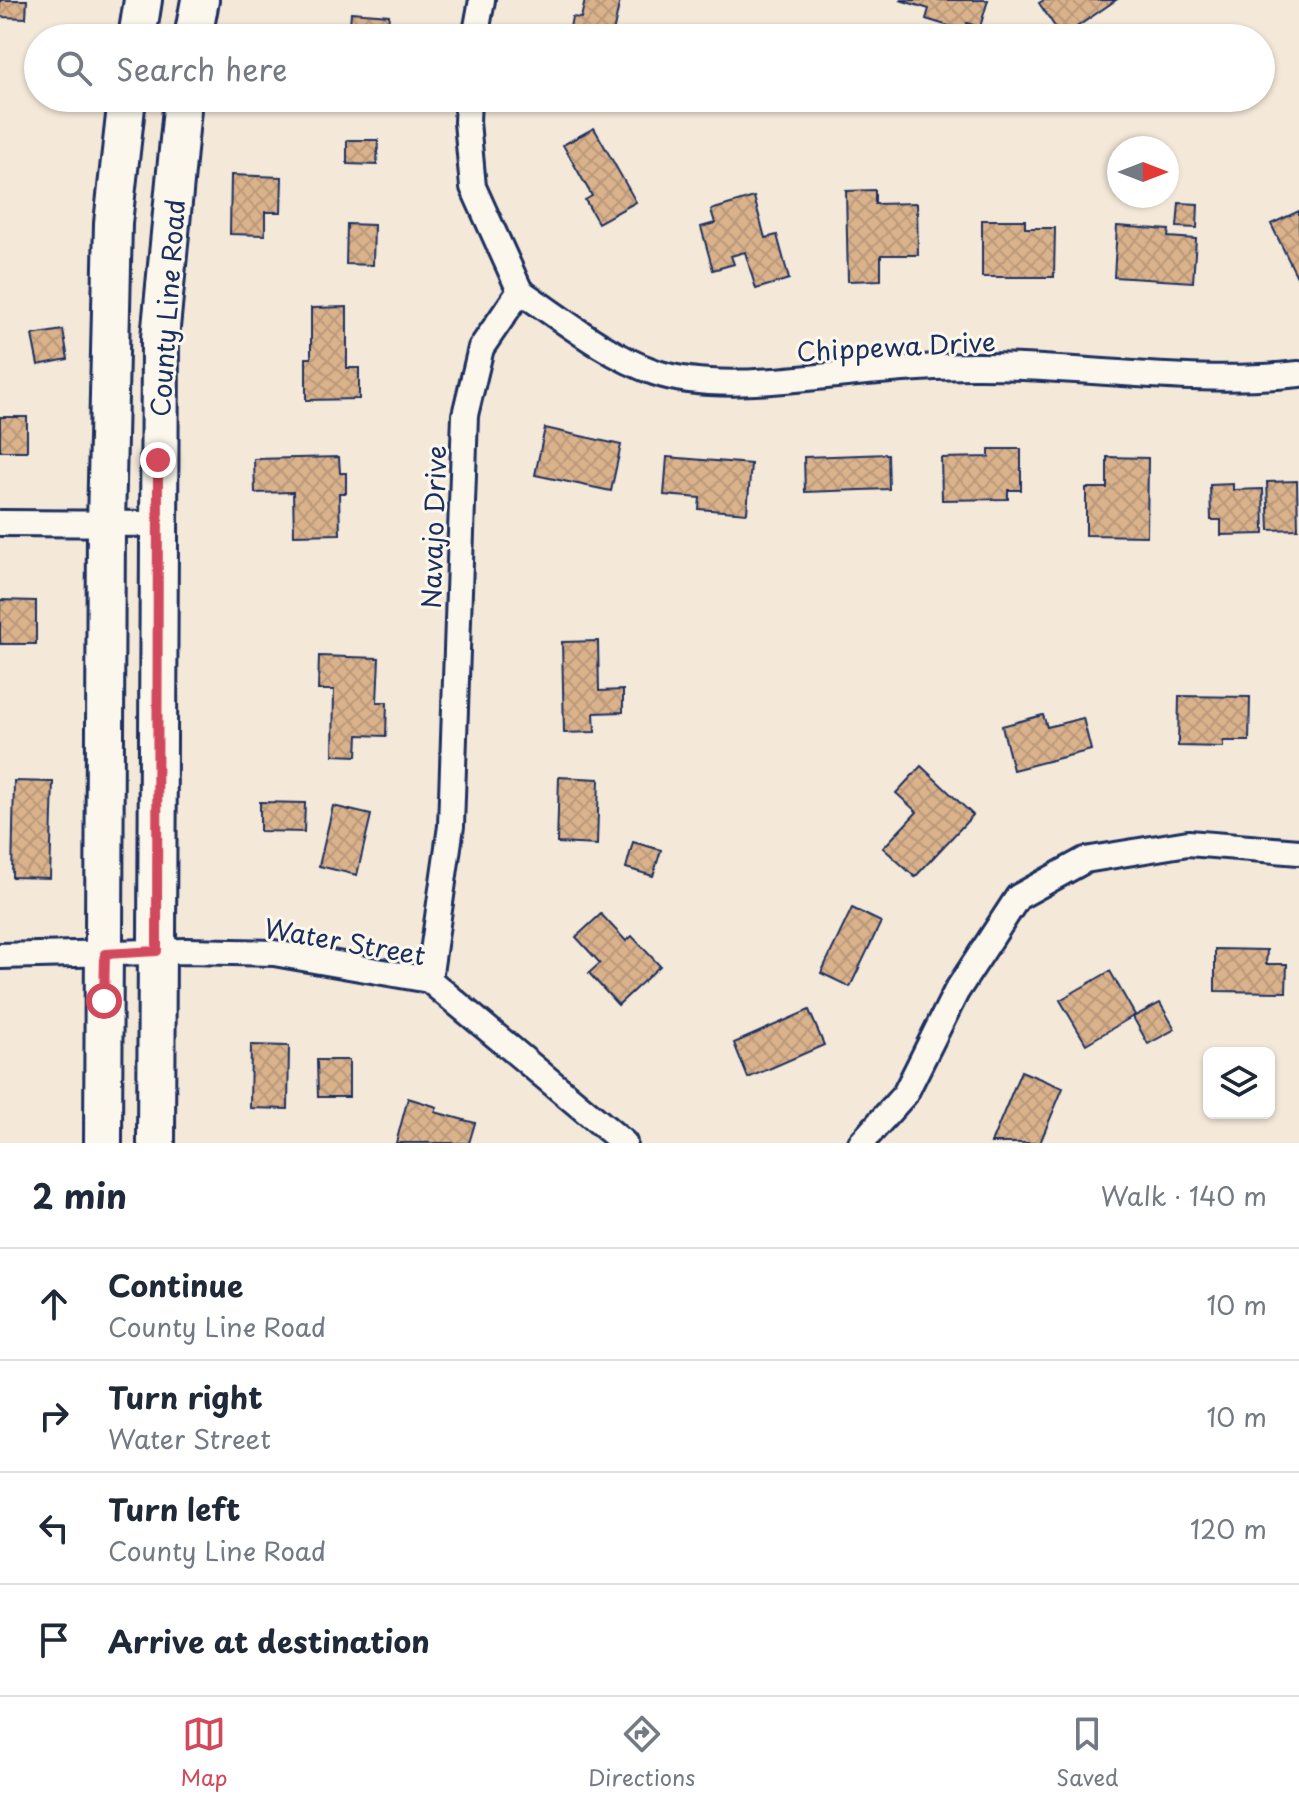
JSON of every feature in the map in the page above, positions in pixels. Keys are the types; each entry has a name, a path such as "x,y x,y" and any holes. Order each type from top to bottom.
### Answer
{"main road":[{"path":"139,24 143,0"},
{"path":"196,24 200,0"},
{"name":"County Line Road","path":"103,1143 106,524 113,223 125,112"},
{"name":"County Line Road","path":"156,1143 160,338 182,112"}],"street":[{"path":"478,24 482,0"},
{"path":"467,112 473,187 520,291"},
{"name":"Chippewa Drive","path":"520,291 614,353 656,373 717,382 971,366 1045,367 1196,378 1299,374"},
{"name":"Navajo Drive","path":"429,980 451,826 465,415 481,348 520,291"},
{"path":"0,523 158,524"},
{"path":"861,1143 905,1094 956,992 1018,897 1085,860 1188,843 1299,852"},
{"name":"Water Street","path":"0,956 157,951 274,953 429,980 624,1143"}],"building":[{"path":"0,0 27,0 26,18 0,17"},
{"path":"585,0 620,0 615,24 571,24 572,17 581,18"},
{"path":"900,0 988,0 981,24 942,24 926,19 929,9"},
{"path":"1044,0 1116,0 1081,24 1053,24 1039,3"},
{"path":"351,12 389,15 388,24 350,24"},
{"path":"594,128 636,202 598,223 585,200 592,196 563,145"},
{"path":"347,140 378,140 377,165 347,164"},
{"path":"231,175 282,177 281,212 265,212 265,235 230,234"},
{"path":"875,190 875,204 917,203 918,255 881,255 881,280 848,281 846,191"},
{"path":"754,197 765,238 777,235 789,279 756,289 745,252 731,256 734,264 713,270 701,227 715,223 711,210"},
{"path":"1179,203 1198,204 1197,228 1177,227"},
{"path":"1299,211 1299,276 1297,277 1271,224"},
{"path":"982,220 1025,220 1025,228 1055,228 1054,277 982,277"},
{"path":"347,224 374,225 373,265 346,264"},
{"path":"1117,226 1169,230 1168,237 1196,239 1193,282 1114,277"},
{"path":"347,307 347,368 359,368 359,399 306,400 306,358 311,358 311,308"},
{"path":"63,330 68,359 38,365 32,335"},
{"path":"0,417 27,417 27,451 0,451"},
{"path":"545,428 621,445 611,491 535,475"},
{"path":"989,449 1021,449 1021,490 1008,490 1008,499 942,500 941,458 989,457"},
{"path":"888,454 889,489 805,492 804,457"},
{"path":"339,457 340,473 346,473 346,493 339,493 340,534 294,535 293,492 255,493 254,459"},
{"path":"667,457 751,464 747,513 699,509 700,498 664,495"},
{"path":"1107,457 1148,458 1147,536 1086,535 1086,488 1107,488"},
{"path":"1297,481 1298,529 1269,530 1267,482"},
{"path":"1233,484 1233,490 1263,489 1264,534 1221,535 1221,520 1211,520 1210,485"},
{"path":"0,600 36,601 36,644 0,644"},
{"path":"598,641 599,691 623,690 623,712 594,713 595,732 564,733 562,642"},
{"path":"319,656 379,658 377,702 387,702 386,736 358,735 357,756 333,755 334,690 318,690"},
{"path":"1179,696 1250,697 1249,741 1223,741 1223,747 1178,746"},
{"path":"1043,715 1047,727 1083,718 1091,750 1013,770 1002,726"},
{"path":"921,766 973,815 915,877 883,848 917,812 896,793"},
{"path":"559,777 599,779 597,845 557,843"},
{"path":"14,781 53,782 50,878 12,877"},
{"path":"260,802 305,803 304,832 260,831"},
{"path":"333,806 371,815 357,875 319,866"},
{"path":"633,842 661,850 653,876 626,868"},
{"path":"852,908 881,922 850,987 821,973"},
{"path":"601,914 626,941 632,936 660,966 618,1005 589,973 600,963 576,937"},
{"path":"1215,949 1267,950 1266,964 1287,964 1286,992 1215,991"},
{"path":"1110,971 1135,1015 1086,1044 1060,1000"},
{"path":"1160,1003 1175,1029 1148,1044 1133,1017"},
{"path":"809,1010 824,1045 748,1078 734,1043"},
{"path":"251,1045 289,1046 288,1109 250,1108"},
{"path":"317,1060 349,1060 349,1097 318,1097"},
{"path":"1021,1071 1063,1088 1040,1143 991,1143"},
{"path":"408,1098 437,1107 435,1112 475,1123 469,1143 396,1143"}],"route":[{"path":"104,1001 105,954 157,951 158,460"}]}
